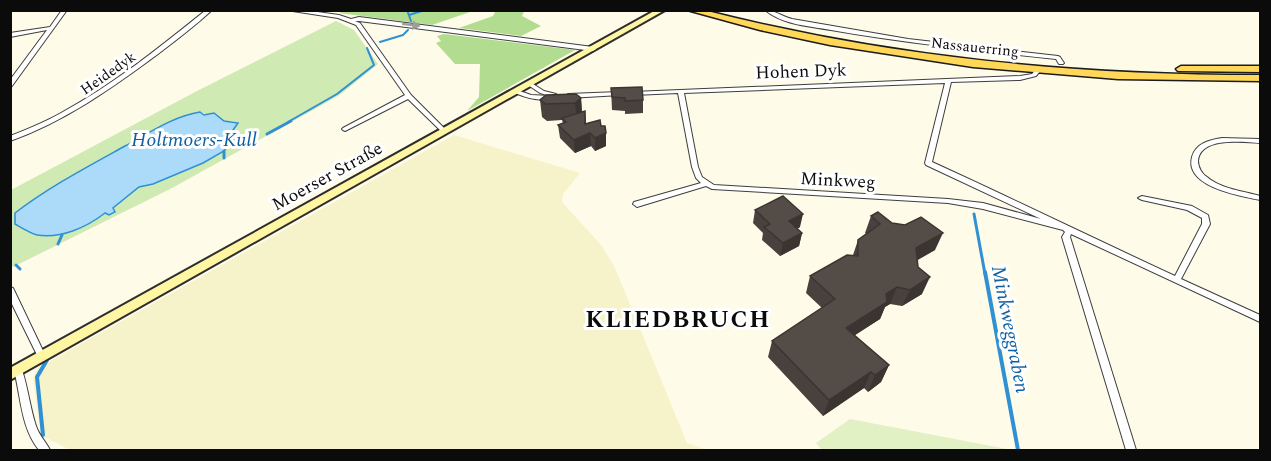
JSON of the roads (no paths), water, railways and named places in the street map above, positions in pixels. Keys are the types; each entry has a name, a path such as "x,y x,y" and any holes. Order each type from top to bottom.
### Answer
{"main road":[{"name":"Moerser Straße","path":"14,373 662,10"},
{"name":"Nassauerring","path":"691,10 786,33 891,51 1039,69 1169,77 1260,78"},
{"name":"Nassauerring","path":"717,10 862,40 925,49 1163,69 1260,69"}],"street":[{"path":"10,85 65,10"},
{"name":"Heidedyk","path":"10,140 55,120 104,92 210,10"},
{"path":"288,10 593,49"},
{"name":"Nassauerring","path":"767,10 784,18 890,38 1059,61"},
{"path":"353,20 363,28 409,96 444,131"},
{"path":"10,34 52,28"},
{"name":"Hohen Dyk","path":"517,92 530,97 1020,78 1034,75 1039,69"},
{"name":"Minkweg","path":"949,80 928,163 1260,319"},
{"name":"Hohen Dyk","path":"530,84 542,92 561,96"},
{"path":"638,204 705,184 695,167 681,91"},
{"path":"345,129 409,96"},
{"path":"1260,141 1220,140 1206,144 1198,150 1195,160 1197,173 1205,180 1260,198"},
{"name":"Minkweg","path":"705,184 726,189 948,201 983,206 1067,230"},
{"path":"1142,198 1189,208 1205,217 1206,224 1177,279"},
{"path":"1067,230 1066,237 1131,450"},
{"path":"10,290 42,357"},
{"path":"14,373 38,444 45,450"}],"water":[{"name":"Holtmoers-Kull","path":"200,112 204,115 214,113 224,121 238,123 231,133 235,138 224,151 203,163 153,184 139,187 113,208 115,212 109,215 105,213 73,231 46,236 37,235 15,224 15,213 55,186 162,126 181,117"}],"waterway":[{"path":"407,10 411,21"},
{"path":"409,15 425,10"},
{"path":"380,42 403,35 408,30"},
{"path":"288,122 337,94 374,65 367,48"},
{"path":"267,134 291,121"},
{"path":"224,151 224,158"},
{"name":"Minkweggraben","path":"974,214 985,274"},
{"path":"58,244 62,235"},
{"path":"16,265 20,269"},
{"name":"Minkweggraben","path":"985,272 1018,450"},
{"path":"43,435 37,377 47,360"}],"district":[{"name":"KLIEDBRUCH","path":"678,319"}]}
